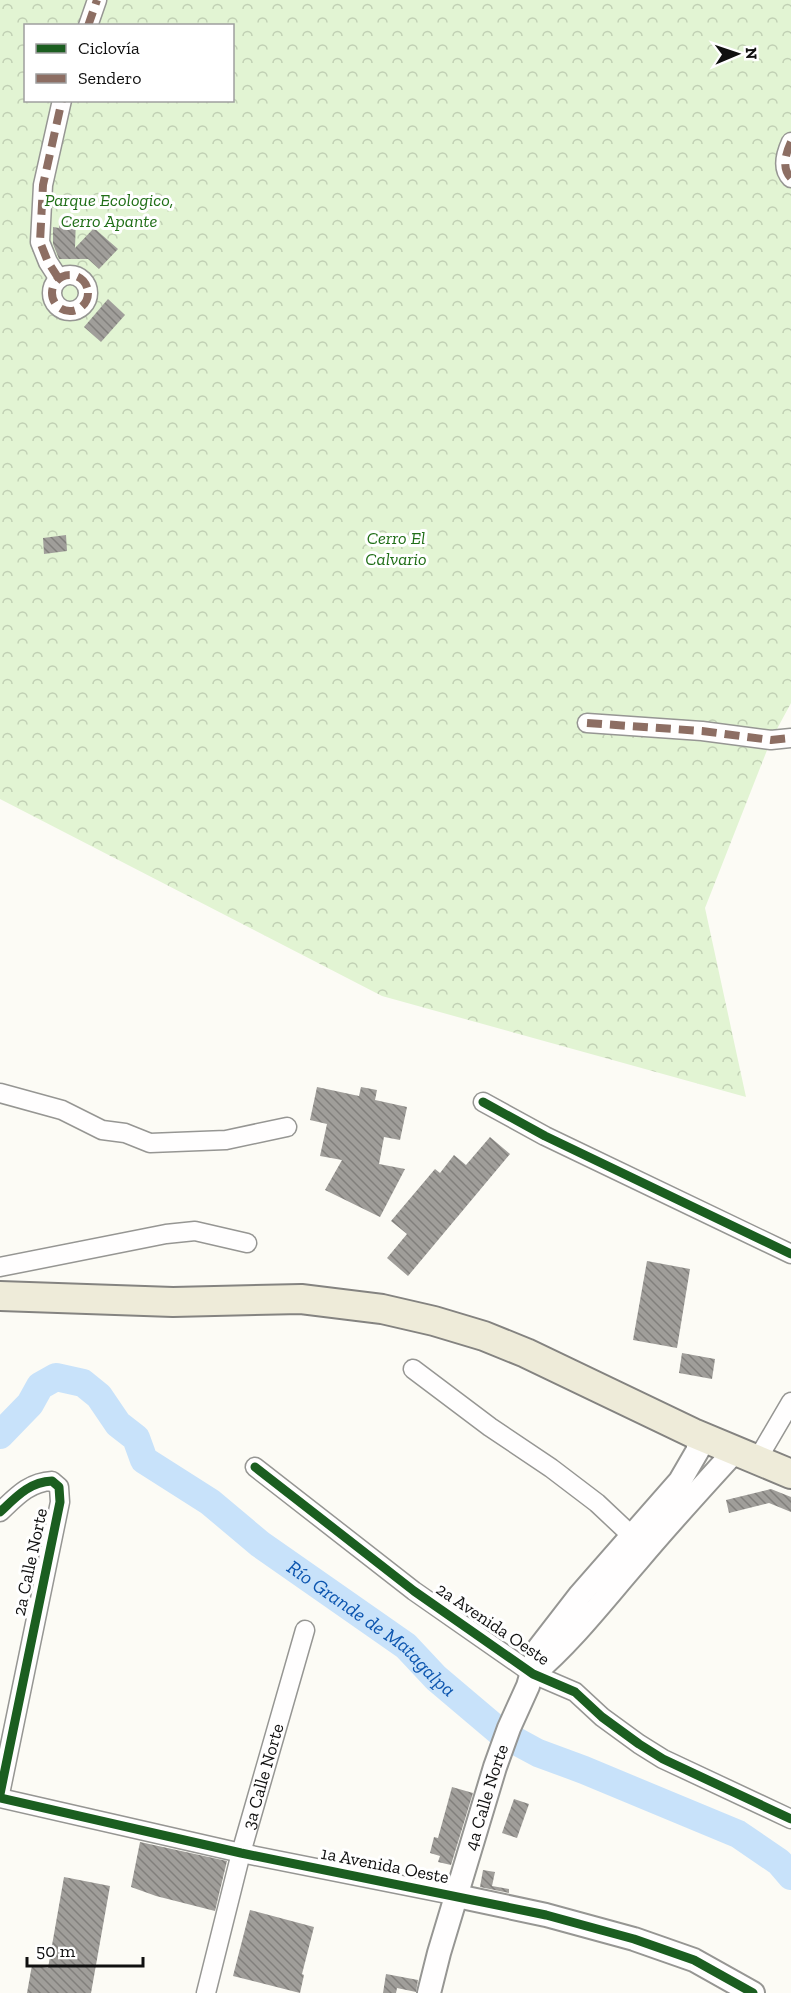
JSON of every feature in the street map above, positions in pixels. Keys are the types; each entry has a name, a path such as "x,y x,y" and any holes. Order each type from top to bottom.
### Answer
{"main road":[{"path":"0,1296 173,1302 301,1299 382,1309 434,1320 505,1344 693,1432 791,1474"}],"street":[{"path":"89,24 97,0"},
{"path":"59,279 48,262 40,242 43,184 62,102"},
{"path":"791,142 785,154 787,173 791,178"},
{"path":"587,723 702,731 771,740 791,738"},
{"path":"0,1093 63,1110 102,1130 125,1133 150,1143 226,1140 287,1127"},
{"path":"483,1102 545,1136 791,1254"},
{"path":"0,1267 195,1231 247,1243"},
{"path":"413,1369 490,1427 551,1468 597,1503 640,1541"},
{"path":"746,1455 791,1402"},
{"name":"4a Calle Norte","path":"640,1541 695,1459 698,1441 693,1432"},
{"name":"4a Calle Norte","path":"429,1993 495,1767 509,1728 531,1680 539,1648 553,1629 640,1541 746,1455"},
{"name":"2a Avenida Oeste","path":"255,1467 531,1680 575,1692 602,1717 663,1759 791,1819"},
{"name":"2a Calle Norte","path":"0,1512 23,1490 41,1482 52,1481 59,1487 60,1502 0,1796"},
{"name":"3a Calle Norte","path":"206,1993 241,1853 305,1630"},
{"name":"1a Avenida Oeste","path":"0,1796 241,1853 546,1915 634,1939 694,1960 751,1992"}],"green space":[{"name":"Cerro El Calvario","path":"0,0 791,0 791,703 771,740 705,908 746,1097 382,996 0,799"}],"building":[{"path":"60,218 76,218 75,248 94,228 118,249 99,269 88,259 59,259 53,244 53,227 59,228"},
{"path":"108,299 125,315 101,342 84,327"},
{"path":"66,535 67,551 44,554 43,538"},
{"path":"317,1087 359,1096 361,1087 377,1090 375,1100 407,1107 400,1140 384,1137 379,1164 405,1169 380,1217 325,1190 342,1160 320,1156 327,1124 310,1120"},
{"path":"490,1137 510,1154 408,1276 387,1258 407,1234 391,1221 435,1169 440,1173 454,1155 466,1165"},
{"path":"647,1261 690,1269 677,1348 633,1340"},
{"path":"682,1353 715,1359 712,1379 679,1373"},
{"path":"771,1489 791,1497 791,1512 769,1503 729,1513 726,1500"},
{"path":"452,1787 473,1793 451,1865 438,1862 440,1856 430,1853 434,1837 438,1838"},
{"path":"514,1799 529,1804 517,1838 502,1833"},
{"path":"140,1842 227,1861 215,1911 131,1887"},
{"path":"483,1870 495,1872 492,1886 509,1889 509,1893 480,1887"},
{"path":"64,1877 110,1886 91,1993 27,1993 32,1965 48,1968"},
{"path":"250,1910 314,1927 302,1974 304,1975 300,1993 233,1976"},
{"path":"386,1974 418,1980 416,1992 397,1988 396,1993 383,1993"}],"waterway":[{"name":"Río Grande de Matagalpa","path":"0,1435 30,1404 40,1386 56,1377 83,1383 99,1396 118,1424 136,1438 144,1460 210,1502 260,1544 406,1646 436,1678 501,1733 538,1753 738,1834 779,1862 791,1876"}],"marked path":[{"path":"89,24 97,0"},
{"path":"59,279 48,262 40,242 43,185 62,102"},
{"path":"791,142 785,165 791,178"},
{"path":"70,275 83,280 88,293 83,306 70,311 57,306 52,293 57,280 70,275"},
{"path":"587,723 702,731 771,740 791,738"}],"cycle path":[{"path":"483,1102 545,1136 791,1254"},
{"path":"255,1467 414,1591 533,1674 575,1692 602,1717 639,1744 663,1759 791,1819"},
{"path":"0,1512 23,1491 36,1484 52,1481 59,1487 60,1502 0,1794"},
{"path":"0,1798 241,1853 546,1915 634,1939 694,1960 753,1993"}],"park label":[{"name":"Parque Ecologico, Cerro Apante","path":"109,210"}]}
